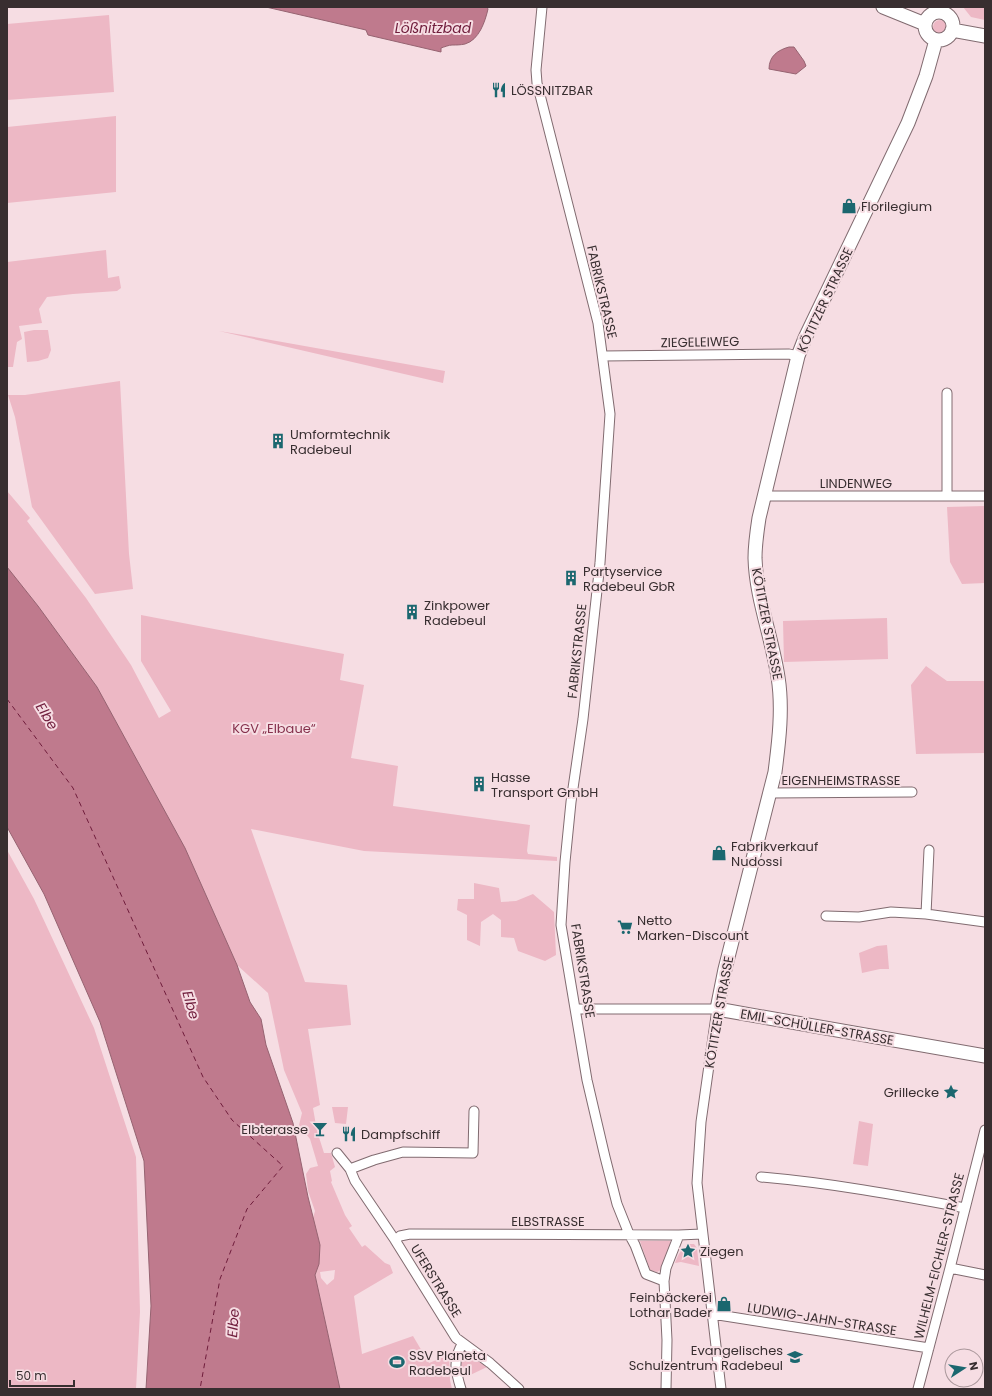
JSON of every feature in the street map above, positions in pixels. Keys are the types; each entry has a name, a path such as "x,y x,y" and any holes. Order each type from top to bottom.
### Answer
{"street":[{"name":"FABRIKSTRASSE","path":"542,7 536,70 537,83 598,323 610,414 601,549 583,719 569,824 561,925 588,1080 617,1204 646,1274 664,1280"},
{"path":"884,7 926,24"},
{"path":"944,10 952,21 952,30 947,38 943,40 936,40 929,36 926,30 926,24 931,15 944,10"},
{"path":"952,30 985,36"},
{"name":"KÖTITZER STRASSE","path":"721,1389 702,1234 697,1183 697,1165 701,1122 717,1009 725,969 770,794 778,748 780,697 776,663 758,589 756,571 756,543 759,518 798,356 805,338 908,123 926,76 936,40"},
{"name":"ZIEGELEIWEG","path":"602,356 789,354 798,356"},
{"path":"947,393 947,496"},
{"name":"LINDENWEG","path":"764,496 985,496"},
{"name":"EIGENHEIMSTRASSE","path":"770,794 912,792"},
{"path":"926,914 929,850"},
{"path":"826,916 859,918 891,912 926,914 985,922"},
{"name":"EMIL-SCHÜLLER-STRASSE","path":"576,1009 717,1009 985,1056"},
{"path":"350,1169 374,1160 403,1152 473,1153 474,1111"},
{"name":"WILHELM-EICHLER-STRASSE","path":"918,1389 985,1130"},
{"name":"UFERSTRASSE","path":"337,1153 350,1169 355,1181 395,1240 456,1338 490,1363 518,1389"},
{"path":"761,1177 889,1193 965,1208"},
{"name":"ELBSTRASSE","path":"395,1240 400,1236 410,1234 702,1234"},
{"path":"666,1389 668,1340 664,1280 666,1268 679,1235"},
{"path":"950,1268 985,1275"},
{"name":"LUDWIG-JAHN-STRASSE","path":"712,1314 929,1348"},
{"path":"461,1389 455,1368 457,1355 463,1344"}],"green space":[{"path":"963,7 985,7 985,20 971,17"},
{"path":"109,15 114,92 7,100 7,24"},
{"path":"937,20 943,20 947,24 947,30 943,34 937,34 933,30 933,24"},
{"path":"116,116 116,192 7,203 7,127"},
{"path":"106,250 108,278 119,276 121,288 117,291 47,297 39,309 42,323 19,326 22,339 17,342 13,367 7,367 7,262"},
{"path":"48,330 51,350 48,358 27,362 24,332"},
{"path":"219,331 445,371 443,383"},
{"path":"120,381 129,554 133,589 95,594 32,507 15,417 8,395 25,395"},
{"name":"KGV „Elbaue“","path":"7,491 30,518 27,521 86,598 131,665 159,718 171,711 141,661 141,615 344,654 340,680 364,685 351,758 398,766 393,806 530,825 527,851 528,854 557,857 557,861 364,851 251,829 305,982 347,985 351,1025 308,1029 320,1105 313,1108 317,1131 324,1153 331,1153 335,1167 330,1171 331,1182 345,1215 352,1226 349,1228 362,1247 365,1245 385,1263 390,1265 393,1273 354,1296 362,1354 413,1336 429,1363 449,1355 450,1380 452,1389 340,1389 315,1275 320,1245 313,1218 315,1211 308,1191 306,1174 310,1168 318,1166 310,1139 299,1125 302,1113 284,1070 268,993 237,965 185,848 97,687 38,606 7,567","holes":["335,1270 334,1279 327,1285 321,1278 320,1272"]},
{"path":"985,506 985,583 962,584 950,562 947,507"},
{"path":"887,618 888,659 784,662 783,621"},
{"path":"926,666 947,681 985,681 985,753 916,754 911,685"},
{"path":"7,850 34,899 94,1028 136,1157 140,1312 136,1389 7,1389"},
{"path":"474,883 499,888 501,902 516,901 533,894 554,912 556,955 545,961 518,951 514,938 501,937 501,920 493,914 481,922 480,946 467,940 467,915 457,910 458,899 474,899"},
{"path":"887,945 889,969 880,969 862,973 859,953 877,946"},
{"path":"332,1107 348,1107 346,1124 335,1123"},
{"path":"859,1121 873,1124 868,1166 853,1164"},
{"path":"640,1241 670,1241 671,1244 661,1270 657,1272 650,1270"},
{"path":"689,1244 694,1244 697,1248 699,1266 681,1262 675,1263 682,1250"},
{"path":"467,1356 470,1356 487,1367 466,1377 461,1364 462,1360"}],"water":[{"name":"Lößnitzbad","path":"266,7 487,7 488,9 481,30 474,39 465,44 451,45 441,48 441,52 368,35 366,30"},
{"path":"794,47 806,66 796,74 769,69 769,64 772,57 781,50"},
{"name":"Elbe","path":"7,567 38,606 97,687 185,848 237,965 250,1002 261,1019 266,1045 293,1123 308,1197 320,1245 319,1264 315,1275 340,1389 146,1389 151,1306 144,1161 100,1022 44,894 7,827"}],"ferry route":[{"path":"7,699 73,788 203,1077 232,1120 283,1166 247,1209 220,1279 200,1389"}],"place":[{"name":"LÖSSNITZBAR","path":"499,90"},
{"name":"Florilegium","path":"849,206"},
{"name":"Umformtechnik Radebeul","path":"278,441"},
{"name":"Partyservice Radebeul GbR","path":"571,578"},
{"name":"Zinkpower Radebeul","path":"412,612"},
{"name":"Hasse Transport GmbH","path":"479,784"},
{"name":"Fabrikverkauf Nudossi","path":"719,853"},
{"name":"Netto Marken-Discount","path":"625,927"},
{"name":"Grillecke","path":"951,1092"},
{"name":"Elbterasse","path":"320,1129"},
{"name":"Dampfschiff","path":"349,1134"},
{"name":"Ziegen","path":"688,1251"},
{"name":"Feinbäckerei Lothar Bader","path":"724,1304"},
{"name":"Evangelisches Schulzentrum Radebeul","path":"795,1357"},
{"name":"SSV Planeta Radebeul","path":"397,1362"}]}
